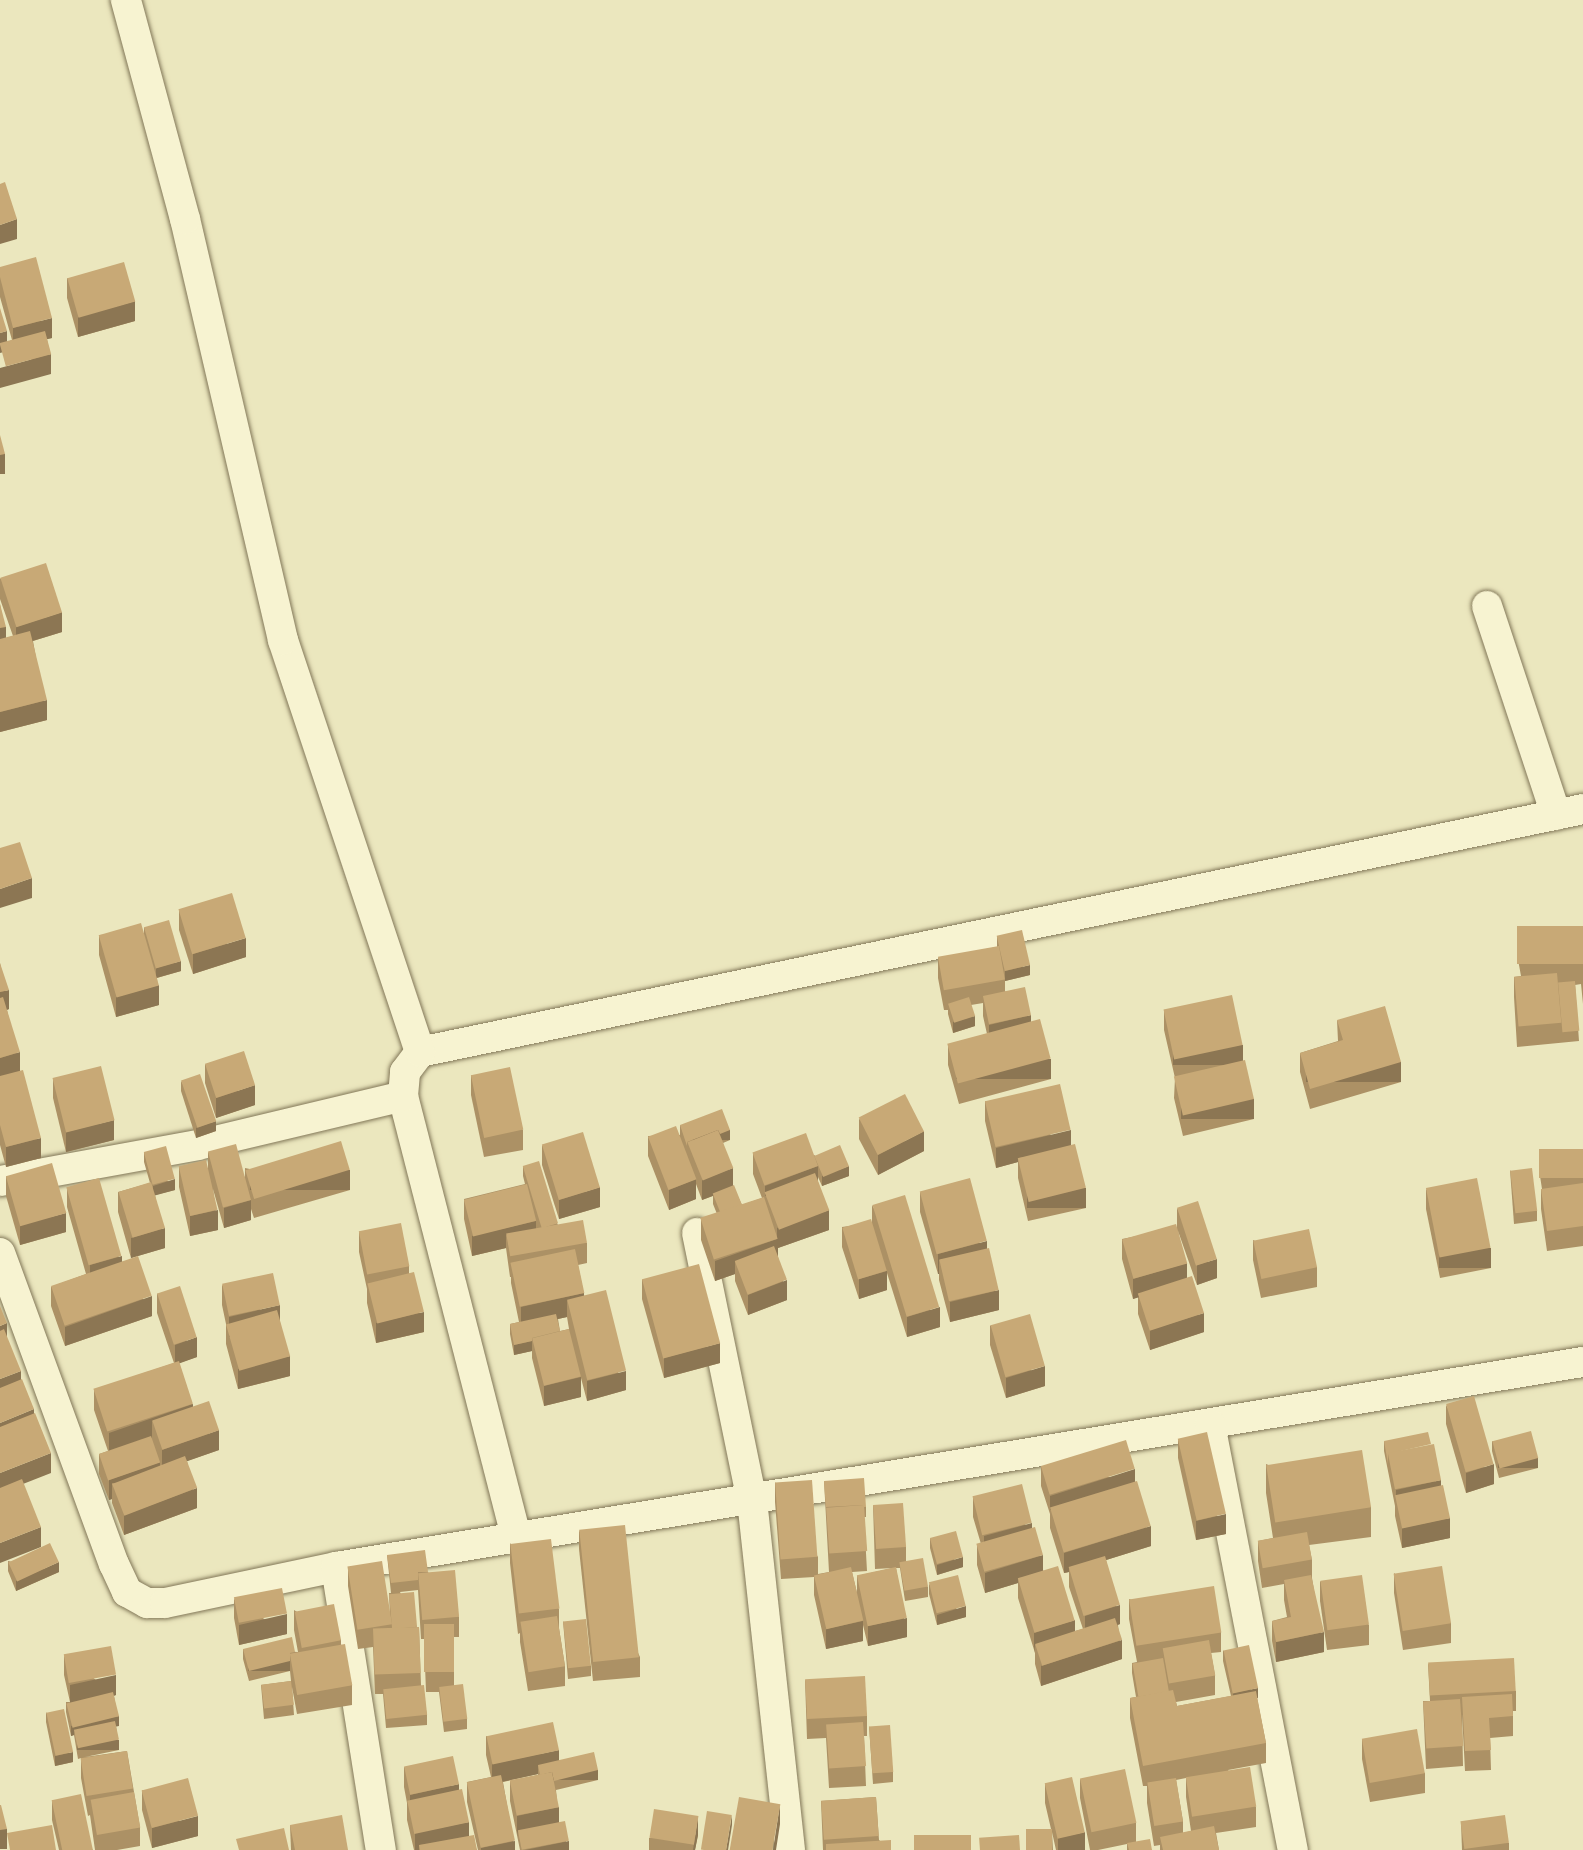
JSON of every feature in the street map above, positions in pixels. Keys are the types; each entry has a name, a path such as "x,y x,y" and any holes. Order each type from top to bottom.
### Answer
{"street":[{"path":"126,0 185,219 283,640 420,1052"},
{"path":"517,1539 403,1096 405,1072 420,1052 1570,812 1487,606"},
{"path":"0,1181 198,1145 403,1096"},
{"path":"697,1233 752,1500 790,1850"},
{"path":"0,1253 114,1564 127,1592 147,1603 165,1603 336,1567 1583,1362"},
{"path":"1210,1424 1293,1850"},
{"path":"336,1567 381,1850"}],"building":[{"path":"5,182 17,219 0,225 0,184"},
{"path":"36,257 52,318 13,328 0,267"},
{"path":"124,262 135,301 79,318 67,278"},
{"path":"0,308 7,331 0,333"},
{"path":"45,331 51,354 6,366 0,343"},
{"path":"0,435 5,454 0,455"},
{"path":"46,563 62,612 16,627 0,578"},
{"path":"0,604 6,627 0,628"},
{"path":"30,631 47,700 0,712 0,639"},
{"path":"20,842 32,878 0,889 0,848"},
{"path":"232,893 246,938 192,954 178,909"},
{"path":"169,920 181,961 156,969 144,927"},
{"path":"141,923 159,985 117,998 99,935"},
{"path":"1517,926 1583,926 1583,964 1517,964"},
{"path":"1022,930 1030,965 1005,971 997,936"},
{"path":"999,946 1005,979 944,990 938,957"},
{"path":"0,963 9,990 0,992"},
{"path":"1557,973 1561,1023 1519,1027 1514,977"},
{"path":"1575,981 1579,1031 1562,1032 1558,982"},
{"path":"1025,987 1031,1015 989,1024 983,996"},
{"path":"1232,995 1243,1045 1174,1059 1164,1010"},
{"path":"3,997 20,1052 0,1058 0,998"},
{"path":"969,997 975,1016 954,1023 948,1004"},
{"path":"1385,1006 1401,1062 1310,1089 1300,1053 1343,1040 1337,1020"},
{"path":"1040,1019 1051,1059 958,1083 947,1044"},
{"path":"244,1051 255,1085 216,1098 205,1064"},
{"path":"1245,1060 1254,1099 1183,1115 1174,1076"},
{"path":"101,1066 115,1120 66,1132 52,1078"},
{"path":"510,1067 523,1130 484,1138 471,1075"},
{"path":"23,1070 41,1138 6,1147 0,1125 0,1076"},
{"path":"200,1074 216,1121 197,1128 181,1081"},
{"path":"1060,1084 1071,1130 996,1147 985,1101"},
{"path":"905,1094 924,1131 878,1155 859,1118"},
{"path":"722,1109 730,1130 720,1134 718,1130 687,1142 687,1146 680,1125"},
{"path":"676,1126 696,1179 668,1190 648,1137"},
{"path":"718,1130 733,1168 703,1180 687,1142"},
{"path":"583,1132 600,1187 559,1200 542,1145"},
{"path":"806,1133 818,1166 764,1185 752,1152"},
{"path":"341,1141 350,1170 254,1199 245,1170"},
{"path":"236,1144 251,1200 223,1208 208,1152"},
{"path":"1075,1144 1086,1188 1029,1202 1018,1158"},
{"path":"840,1145 849,1166 823,1177 814,1156"},
{"path":"166,1146 175,1179 153,1185 144,1152"},
{"path":"1539,1149 1583,1149 1583,1178 1539,1178"},
{"path":"206,1160 217,1210 190,1216 179,1166"},
{"path":"539,1161 558,1223 542,1228 523,1166"},
{"path":"52,1163 66,1213 20,1226 6,1176"},
{"path":"1532,1168 1537,1211 1515,1213 1510,1171"},
{"path":"815,1173 829,1210 779,1230 765,1192"},
{"path":"99,1178 121,1256 89,1265 66,1187"},
{"path":"970,1178 987,1241 937,1254 920,1191"},
{"path":"1477,1178 1491,1248 1440,1258 1426,1188"},
{"path":"151,1182 165,1228 133,1238 118,1192"},
{"path":"1583,1183 1583,1226 1547,1231 1541,1189"},
{"path":"527,1184 536,1221 473,1237 464,1200"},
{"path":"734,1185 742,1205 721,1214 713,1194"},
{"path":"905,1195 939,1307 907,1317 872,1205"},
{"path":"764,1197 778,1239 714,1260 700,1218"},
{"path":"1198,1201 1217,1259 1196,1266 1177,1208"},
{"path":"871,1219 887,1271 858,1279 842,1228"},
{"path":"583,1220 587,1243 510,1256 506,1234"},
{"path":"401,1223 409,1266 367,1274 359,1231"},
{"path":"1176,1224 1187,1263 1133,1279 1122,1239"},
{"path":"1309,1229 1317,1267 1261,1279 1253,1241"},
{"path":"774,1246 787,1280 748,1295 735,1261"},
{"path":"989,1248 999,1290 949,1301 939,1259"},
{"path":"575,1249 584,1293 520,1307 510,1263"},
{"path":"138,1256 152,1296 65,1326 51,1286"},
{"path":"699,1264 720,1343 663,1358 642,1279"},
{"path":"414,1272 424,1312 377,1323 367,1284"},
{"path":"273,1273 280,1305 229,1316 222,1284"},
{"path":"1192,1276 1204,1313 1150,1331 1138,1294"},
{"path":"180,1286 197,1337 174,1345 157,1293"},
{"path":"606,1290 626,1371 587,1380 567,1300"},
{"path":"0,1306 7,1323 0,1326"},
{"path":"277,1310 290,1356 239,1371 226,1325"},
{"path":"556,1314 560,1331 514,1345 510,1324"},
{"path":"1030,1314 1045,1366 1005,1377 991,1325"},
{"path":"4,1329 21,1371 0,1379 0,1331"},
{"path":"569,1329 581,1377 544,1386 532,1338"},
{"path":"179,1361 193,1404 107,1432 93,1389"},
{"path":"22,1379 34,1409 0,1423 0,1388"},
{"path":"1474,1396 1494,1464 1466,1472 1446,1404"},
{"path":"209,1401 219,1430 162,1450 152,1421"},
{"path":"35,1413 51,1453 0,1473 0,1427"},
{"path":"1531,1431 1538,1458 1500,1468 1492,1441"},
{"path":"1207,1432 1226,1514 1197,1521 1178,1439"},
{"path":"1428,1432 1431,1444 1388,1454 1388,1464 1384,1441"},
{"path":"151,1436 160,1462 108,1480 99,1454"},
{"path":"1126,1440 1135,1469 1050,1495 1041,1466"},
{"path":"1434,1444 1441,1480 1395,1489 1388,1453"},
{"path":"1362,1450 1371,1507 1275,1522 1266,1465"},
{"path":"185,1456 197,1488 124,1516 112,1484"},
{"path":"864,1478 866,1507 826,1507 826,1510 824,1481"},
{"path":"22,1479 41,1527 0,1543 0,1488"},
{"path":"812,1480 817,1557 780,1559 775,1483"},
{"path":"1137,1481 1151,1526 1064,1553 1050,1508"},
{"path":"1022,1484 1032,1523 982,1535 973,1496"},
{"path":"1443,1485 1450,1518 1402,1528 1395,1495"},
{"path":"903,1503 906,1547 876,1549 873,1505"},
{"path":"864,1505 867,1551 829,1554 826,1508"},
{"path":"625,1525 639,1657 593,1662 579,1530"},
{"path":"1035,1527 1043,1555 984,1572 976,1544"},
{"path":"956,1531 963,1557 937,1564 930,1538"},
{"path":"1307,1532 1312,1560 1263,1568 1258,1541"},
{"path":"551,1539 560,1608 519,1613 510,1544"},
{"path":"50,1543 59,1562 17,1581 8,1562"},
{"path":"425,1550 428,1572 418,1572 418,1580 391,1583 387,1555"},
{"path":"1105,1556 1120,1605 1084,1616 1069,1567"},
{"path":"923,1558 928,1587 904,1591 899,1562"},
{"path":"382,1561 392,1624 357,1630 347,1566"},
{"path":"1058,1566 1075,1621 1035,1633 1018,1578"},
{"path":"1442,1566 1451,1623 1403,1631 1394,1574"},
{"path":"851,1567 863,1621 826,1629 814,1576"},
{"path":"896,1567 907,1618 868,1626 857,1575"},
{"path":"455,1570 459,1617 422,1620 418,1573"},
{"path":"958,1575 966,1606 937,1613 929,1582"},
{"path":"1311,1575 1324,1632 1276,1642 1272,1621 1291,1617 1284,1580"},
{"path":"1362,1575 1369,1625 1327,1630 1320,1581"},
{"path":"1214,1586 1221,1632 1136,1646 1129,1599"},
{"path":"282,1588 287,1614 239,1623 234,1597"},
{"path":"414,1592 417,1627 392,1629 389,1594"},
{"path":"334,1604 341,1640 302,1648 295,1612"},
{"path":"557,1616 565,1666 528,1672 520,1622"},
{"path":"1115,1618 1122,1640 1042,1666 1035,1644"},
{"path":"586,1619 591,1666 568,1668 563,1621"},
{"path":"424,1624 454,1624 454,1672 424,1672"},
{"path":"419,1627 421,1673 375,1675 373,1629"},
{"path":"292,1637 295,1652 290,1653 290,1661 249,1671 243,1649"},
{"path":"1209,1640 1215,1675 1169,1684 1163,1648"},
{"path":"345,1644 352,1685 297,1695 290,1654"},
{"path":"1249,1645 1258,1688 1233,1693 1224,1650"},
{"path":"111,1646 116,1675 69,1683 64,1654"},
{"path":"1163,1658 1169,1691 1138,1697 1132,1663"},
{"path":"1514,1658 1516,1691 1430,1695 1428,1663"},
{"path":"865,1676 867,1716 807,1719 805,1679"},
{"path":"291,1681 294,1705 264,1708 261,1685"},
{"path":"463,1684 467,1719 443,1722 439,1687"},
{"path":"424,1685 427,1715 386,1719 383,1689"},
{"path":"1173,1690 1177,1706 1256,1691 1266,1743 1143,1766 1130,1698"},
{"path":"113,1692 119,1716 72,1728 66,1704"},
{"path":"1512,1694 1513,1716 1489,1718 1491,1750 1465,1751 1462,1697"},
{"path":"1460,1699 1463,1746 1426,1748 1423,1702"},
{"path":"64,1709 73,1752 56,1756 46,1713"},
{"path":"115,1721 119,1740 78,1748 74,1730"},
{"path":"553,1722 559,1750 493,1765 486,1736"},
{"path":"863,1722 866,1766 829,1768 826,1725"},
{"path":"890,1725 893,1772 872,1773 869,1726"},
{"path":"1417,1729 1425,1773 1370,1783 1362,1739"},
{"path":"127,1751 133,1789 87,1796 81,1758"},
{"path":"594,1752 598,1770 554,1781 552,1772 540,1775 538,1765"},
{"path":"453,1756 459,1784 410,1795 404,1766"},
{"path":"1250,1767 1256,1807 1192,1817 1186,1777"},
{"path":"1125,1769 1136,1823 1091,1832 1080,1779"},
{"path":"552,1772 559,1807 517,1816 510,1780"},
{"path":"501,1775 515,1841 481,1848 467,1782"},
{"path":"1072,1777 1085,1833 1058,1839 1045,1783"},
{"path":"188,1778 198,1816 152,1828 142,1790"},
{"path":"1176,1778 1183,1821 1154,1826 1147,1783"},
{"path":"462,1789 469,1822 414,1834 407,1801"},
{"path":"134,1792 140,1827 97,1835 91,1800"},
{"path":"81,1794 93,1850 62,1850 52,1800"},
{"path":"739,1797 780,1804 772,1850 730,1850"},
{"path":"876,1797 879,1836 824,1840 821,1801"},
{"path":"0,1805 7,1829 0,1830"},
{"path":"654,1809 698,1816 694,1845 649,1838"},
{"path":"707,1811 732,1815 726,1850 701,1850"},
{"path":"342,1815 348,1850 295,1850 290,1825"},
{"path":"1505,1815 1509,1843 1464,1849 1460,1821"},
{"path":"565,1821 569,1841 522,1850 518,1830"},
{"path":"52,1825 56,1850 10,1850 7,1833"},
{"path":"1214,1826 1219,1850 1163,1850 1160,1837"},
{"path":"284,1828 289,1850 239,1850 236,1839"},
{"path":"1026,1829 1052,1829 1052,1850 1026,1850"},
{"path":"474,1835 477,1850 420,1850 419,1845"},
{"path":"914,1835 971,1835 971,1850 914,1850"},
{"path":"1019,1835 1020,1850 980,1850 979,1838"},
{"path":"1150,1839 1152,1850 1129,1850 1127,1843"},
{"path":"891,1840 891,1850 826,1850 826,1844"}]}
